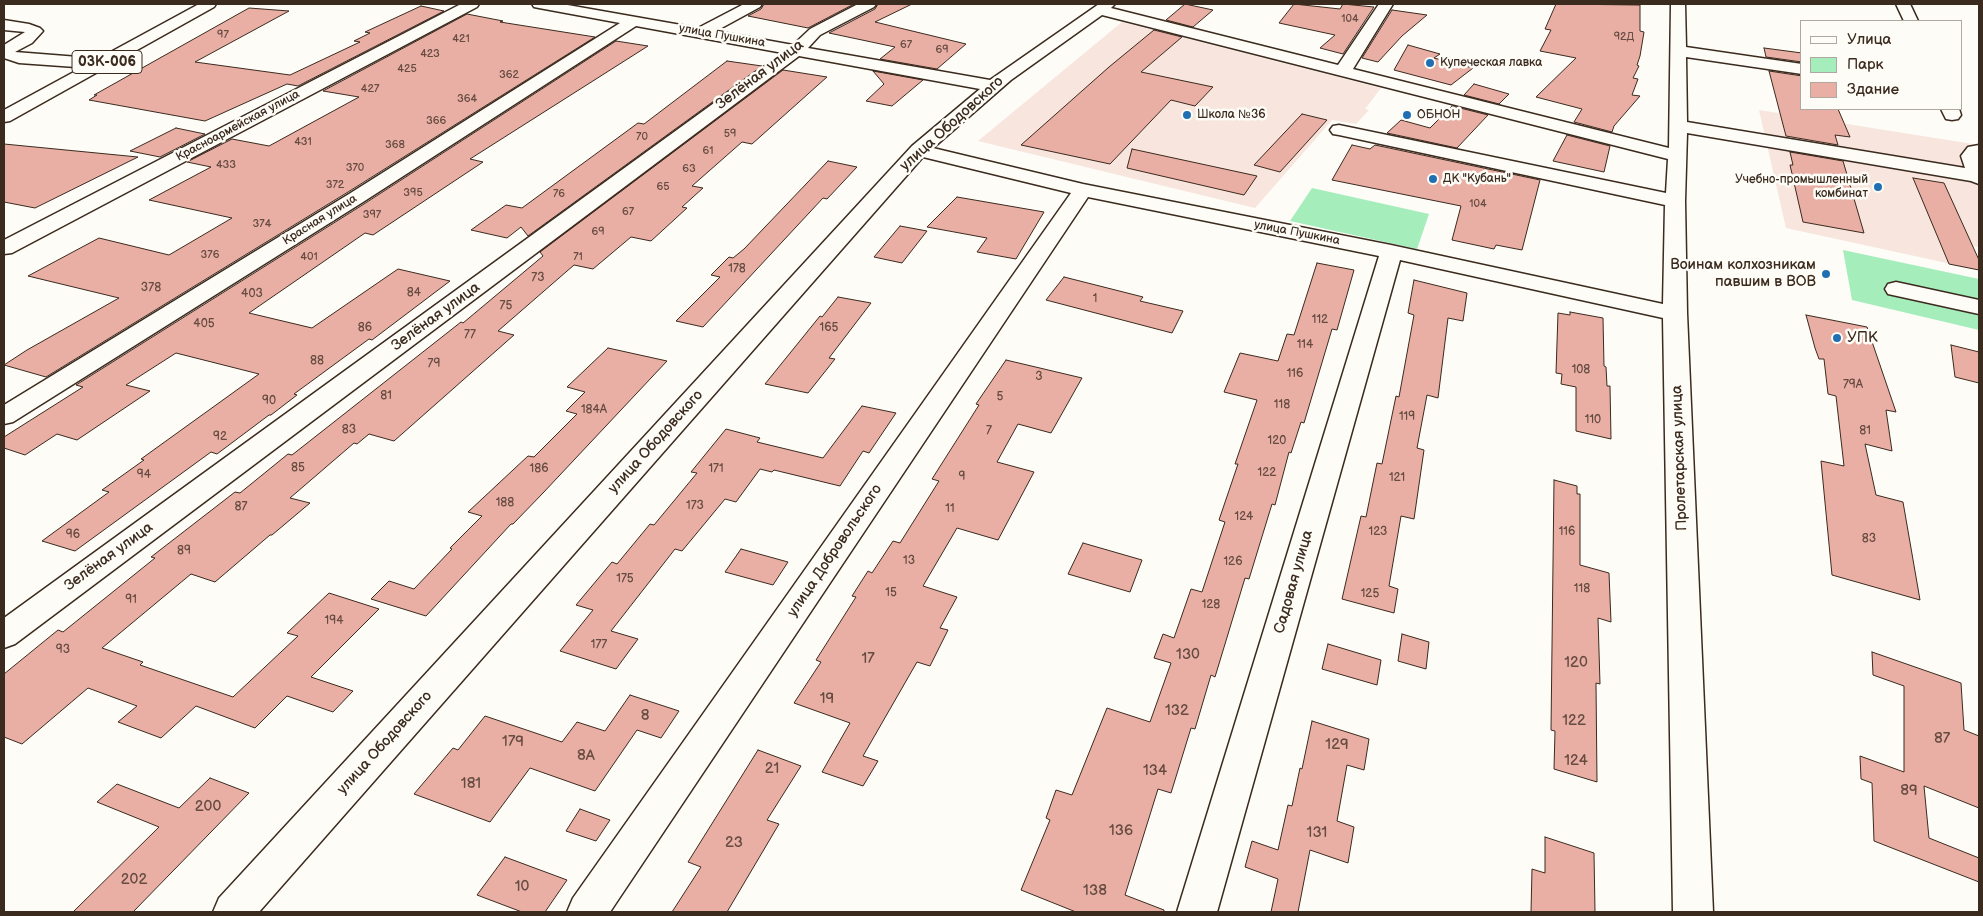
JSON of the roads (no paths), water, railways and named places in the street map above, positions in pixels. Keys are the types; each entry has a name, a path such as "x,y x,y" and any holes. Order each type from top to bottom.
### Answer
{"street":[{"name":"03К-006","path":"4,117 104,64 209,4"},
{"name":"Красноармейская улица","path":"4,248 472,4"},
{"name":"улица Пушкина","path":"539,4 580,7 634,20 993,86"},
{"path":"702,33 755,4"},
{"name":"Зелёная улица","path":"4,635 797,50 815,32 869,4"},
{"path":"1343,71 1386,4"},
{"name":"Пролетарская улица","path":"1678,4 1675,312 1693,912"},
{"path":"1903,4 1911,20"},
{"path":"1104,7 1343,71 1678,156"},
{"name":"улица Ободовского","path":"233,912 919,150 993,86 1104,7"},
{"name":"Красная улица","path":"4,416 348,203 634,20"},
{"path":"4,25 24,27 36,31 26,40 6,50 6,54 19,58 104,64"},
{"path":"1679,50 1800,69"},
{"path":"1678,126 1979,177"},
{"path":"1339,130 1675,201"},
{"name":"улица Пушкина","path":"919,150 1083,190 1675,312"},
{"path":"1979,151 1975,151 1970,156 1979,177"},
{"name":"улица Добровольского","path":"587,912 1083,190"},
{"name":"Садовая улица","path":"1197,912 1391,252"},
{"path":"1896,289 1979,306"}],"place":[{"name":"Купеческая лавка","path":"1430,63"},
{"name":"Школа №36","path":"1187,115"},
{"name":"ОБНОН","path":"1407,115"},
{"name":"ДК \"Кубань\"","path":"1433,179"},
{"name":"Учебно-промышленный комбинат","path":"1878,187"},
{"name":"Воинам колхозникам павшим в ВОВ","path":"1826,274"},
{"name":"УПК","path":"1837,338"}]}
